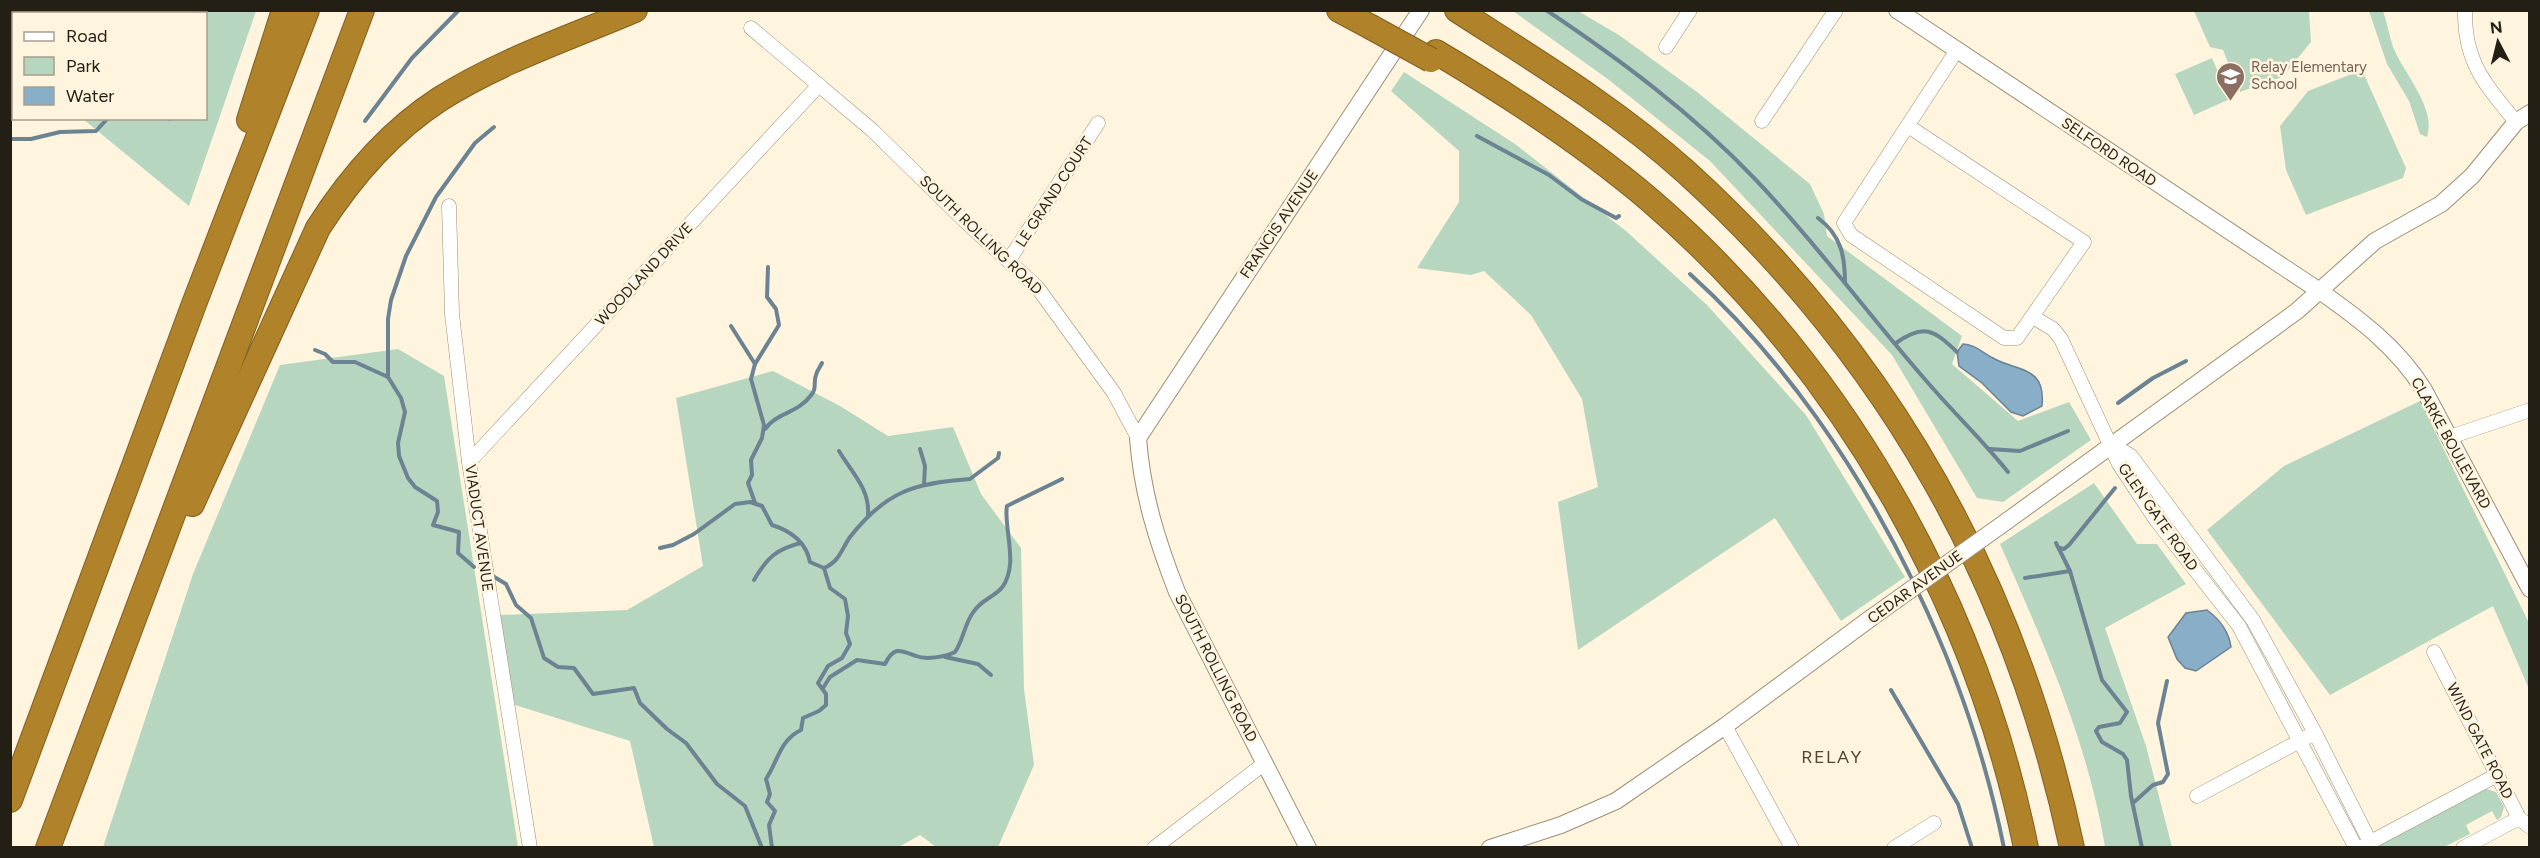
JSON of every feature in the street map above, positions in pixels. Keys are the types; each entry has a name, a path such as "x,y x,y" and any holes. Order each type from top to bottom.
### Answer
{"highway":[{"path":"194,304 284,10"},
{"path":"10,800 306,10"},
{"path":"48,848 362,10"},
{"path":"120,655 299,267 318,228 340,195 389,140 439,100 507,64 635,10"},
{"path":"1339,10 1370,18 1433,56 1508,95 1558,129 1652,202 1707,254 1790,347 1852,432 1894,498 1925,555 1954,618 1985,696 2006,763 2026,848"},
{"path":"1460,12 1589,95 1684,171 1742,225 1796,284 1843,341 1889,405 1933,475 1964,532 2000,610 2049,749 2072,848"}],"street":[{"name":"FRANCIS AVENUE","path":"1138,438 1421,10"},
{"path":"1666,47 1690,10"},
{"path":"1762,121 1836,10"},
{"name":"SELFORD ROAD","path":"1898,10 2321,292"},
{"path":"2465,10 2464,29 2475,68 2523,117"},
{"name":"SOUTH ROLLING ROAD","path":"751,28 872,130 967,223 1037,287 1126,411 1138,438 1146,502 1162,554 1199,637 1308,848"},
{"path":"1908,126 2084,242 2017,338 2004,338 1851,235 1846,229 1847,217 1957,50"},
{"name":"WOODLAND DRIVE","path":"469,462 819,85"},
{"name":"CEDAR AVENUE","path":"1497,846 1561,825 1616,801 1725,726 2321,292 2374,241 2416,220 2457,190 2523,117"},
{"name":"LE GRAND COURT","path":"1009,260 1098,123"},
{"name":"VIADUCT AVENUE","path":"449,206 453,324 469,462 530,848"},
{"name":"CLARKE BOULEVARD","path":"2321,292 2382,338 2398,354 2424,390 2529,589"},
{"path":"2033,317 2053,329 2061,339 2111,444"},
{"path":"2450,437 2529,410"},
{"name":"GLEN GATE ROAD","path":"2111,444 2131,456 2253,620 2315,733 2362,846"},
{"name":"GLEN GATE ROAD","path":"2111,444 2119,464 2156,520 2239,626 2301,741 2362,846"},
{"name":"WIND GATE ROAD","path":"2434,652 2497,775 2524,822"},
{"path":"1725,726 1792,848"},
{"path":"2197,796 2315,733"},
{"path":"1154,848 1265,763"},
{"path":"2362,846 2497,775"},
{"path":"2463,848 2524,822"},
{"path":"1894,848 1934,823"}],"green space":[{"path":"11,10 256,11 189,206 84,120 207,120 207,12 12,12 11,65"},
{"path":"1513,11 1578,11 1619,35 1697,92 1810,184 1824,214 1827,236 1962,336 1952,364 2018,421 2069,402 2091,440 2003,502 1977,498 1892,355 1710,161 1609,80"},
{"path":"2194,11 2309,11 2311,42 2282,77 2240,92 2223,50 2210,47"},
{"path":"2369,11 2383,11 2393,47 2423,103 2429,126 2427,137 2420,134 2409,101 2387,64"},
{"path":"2212,58 2230,99 2194,115 2175,74"},
{"path":"2362,70 2406,168 2403,178 2306,215 2286,170 2280,126 2308,91"},
{"path":"1404,72 1515,144 1626,231 1707,305 1806,415 1905,577 1841,621 1775,518 1578,650 1558,502 1598,487 1582,399 1531,315 1484,271 1471,275 1417,268 1459,202 1459,151 1391,91"},
{"path":"398,349 444,376 518,847 103,847 193,574 280,365"},
{"path":"773,371 840,406 888,436 953,427 981,494 1021,548 1024,689 1034,765 998,847 936,847 920,835 897,848 654,847 630,741 515,705 499,615 627,610 703,566 676,398"},
{"path":"2420,401 2529,623 2529,689 2493,606 2330,695 2207,530 2284,466"},
{"path":"2094,483 2137,544 2157,544 2186,584 2105,628 2146,746 2172,847 2105,847 2076,731 2048,655 2000,544"},
{"path":"2486,789 2496,792 2504,807 2501,817 2497,820 2492,811 2466,825 2470,834 2444,847 2376,847"}],"water":[{"path":"1963,344 1975,347 1993,358 2035,376 2042,393 2042,406 2023,416 2011,412 1982,383 1959,366 1957,352"},
{"path":"2207,610 2223,626 2231,647 2196,671 2185,668 2177,659 2168,637 2186,613"}],"waterway":[{"path":"365,121 412,58 459,10"},
{"path":"1546,10 1602,48 1655,89 1731,155 1800,229 1907,359 2008,472"},
{"path":"10,139 31,139 60,132 96,131 106,120"},
{"path":"474,567 458,553 459,532 433,525 438,512 437,501 415,487 408,478 399,456 398,443 405,412 401,398 388,377 388,319 391,300 406,256 436,197 475,143 494,127"},
{"path":"1477,136 1549,175 1581,199 1616,218 1619,216"},
{"path":"1818,218 1837,239 1843,255 1845,283"},
{"path":"755,503 748,483 752,475 751,460 762,438 764,425 751,379 755,364 779,325 776,309 767,297 768,267"},
{"path":"1690,274 1757,342 1817,418 1869,499 1914,583"},
{"path":"731,326 755,364"},
{"path":"1896,343 1922,331 1942,338 1957,352"},
{"path":"315,350 325,354 333,362 355,362 388,377"},
{"path":"2118,403 2153,378 2186,361"},
{"path":"765,429 775,419 806,401 813,392 815,378 822,363"},
{"path":"1990,449 2020,451 2068,431"},
{"path":"920,449 925,466 924,484"},
{"path":"839,451 863,489 868,515"},
{"path":"660,548 673,545 694,534 735,504 750,502 762,506 772,525 797,538 810,562 824,568 837,559 863,521 889,499 933,483 970,479 998,458 999,453"},
{"path":"823,688 830,677 857,660 885,664 891,654 898,651 925,658 941,657 955,652 972,614 977,607 1000,590 1008,576 1010,558 1007,506 1062,479"},
{"path":"2060,548 2064,549 2069,545 2115,488"},
{"path":"754,580 773,556 785,548 801,543"},
{"path":"2056,543 2070,571 2102,680 2127,712 2120,723 2099,727 2096,731 2102,742 2123,754 2127,760 2131,796 2142,848"},
{"path":"772,848 769,825 775,811 767,802 770,794 766,779 788,739 801,730 803,718 826,705 826,694 818,683 828,666 842,658 850,644 846,633 848,616 845,599 830,588 824,568"},
{"path":"2025,578 2070,571"},
{"path":"491,575 506,584 516,605 531,618 544,658 558,667 574,668 593,694 634,688 640,703 667,729 686,743 717,784 745,806 762,848"},
{"path":"1917,590 1945,652 1968,716 1979,749 2004,848"},
{"path":"945,657 978,664 991,675"},
{"path":"2133,803 2153,785 2163,782 2168,774 2158,723 2167,681"},
{"path":"1891,690 1958,804 1972,848"}],"place":[{"name":"Relay Elementary School","path":"2230,102"}],"district":[{"name":"RELAY","path":"1832,757"}]}
